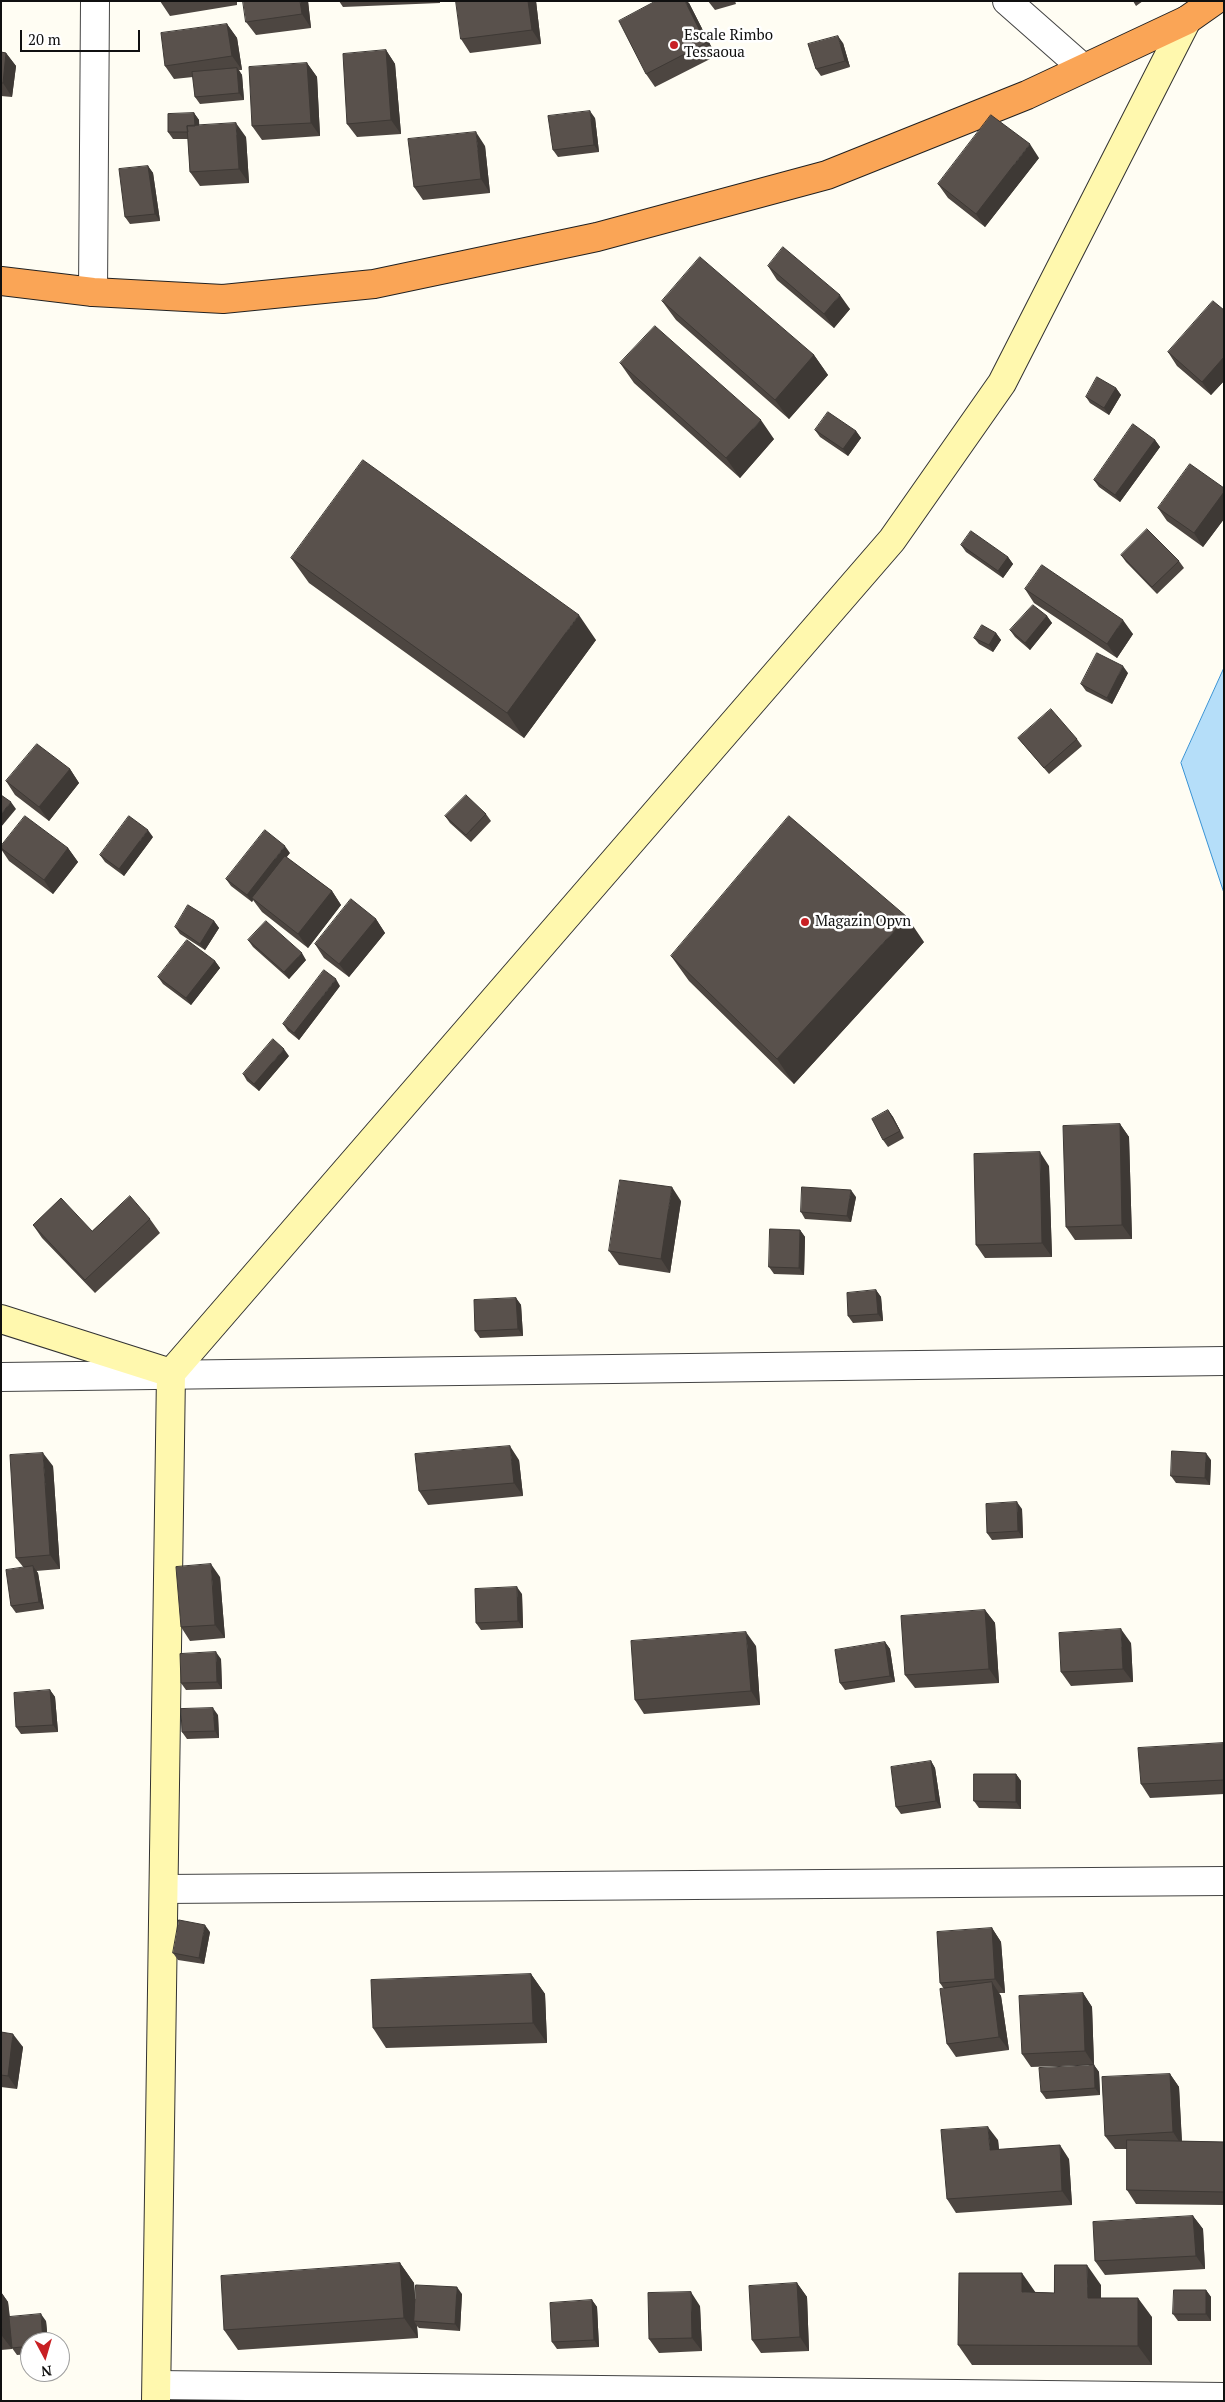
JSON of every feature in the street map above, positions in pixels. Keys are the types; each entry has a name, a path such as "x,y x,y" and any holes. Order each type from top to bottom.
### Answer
{"highway":[{"path":"1,281 93,292 223,299 374,284 597,237 827,174 1027,95 1187,20 1214,1"}],"street":[{"path":"93,292 95,1"},
{"path":"1007,1 1083,68"},
{"path":"1187,20 1002,383 892,540 171,1373 156,2393 1224,2397"},
{"path":"1,1319 171,1373"},
{"path":"1,1377 171,1373 1224,1361"},
{"path":"164,1889 1224,1881"}],"water":[{"path":"1224,668 1224,893 1181,763"}],"building":[{"path":"243,1 300,1 302,14 246,22"},
{"path":"456,1 528,1 532,30 461,39"},
{"path":"656,1 685,1 706,43 646,74 619,21"},
{"path":"227,24 232,56 165,66 161,33"},
{"path":"838,36 845,61 816,69 808,44"},
{"path":"386,50 391,120 347,124 343,54"},
{"path":"1,52 6,53 3,83 1,83"},
{"path":"307,63 311,123 252,126 249,67"},
{"path":"237,68 239,93 195,97 192,72"},
{"path":"590,111 594,145 553,150 548,116"},
{"path":"194,113 195,126 187,126 188,132 168,132 168,114"},
{"path":"991,115 1030,144 976,214 938,184"},
{"path":"236,123 239,169 190,172 187,126"},
{"path":"476,132 481,179 414,187 408,139"},
{"path":"148,166 155,214 125,217 119,169"},
{"path":"783,247 840,295 824,314 768,266"},
{"path":"700,257 814,355 775,400 662,301"},
{"path":"1213,301 1224,310 1224,357 1202,382 1168,352"},
{"path":"655,326 761,420 726,458 620,363"},
{"path":"1097,377 1116,388 1104,408 1086,397"},
{"path":"828,412 856,431 843,449 815,430"},
{"path":"1133,424 1155,440 1115,495 1094,480"},
{"path":"363,460 579,615 507,713 291,558"},
{"path":"1190,464 1224,488 1224,492 1194,533 1158,508"},
{"path":"1147,529 1179,561 1152,587 1121,555"},
{"path":"971,531 1008,557 998,571 961,545"},
{"path":"1042,565 1123,620 1107,644 1025,589"},
{"path":"1033,605 1047,616 1025,643 1010,630"},
{"path":"982,625 996,633 989,645 974,638"},
{"path":"1097,653 1123,666 1107,698 1081,684"},
{"path":"1051,709 1077,739 1044,768 1018,738"},
{"path":"37,744 70,769 39,807 6,781"},
{"path":"1,795 11,802 1,814"},
{"path":"466,795 486,814 466,835 445,816"},
{"path":"25,816 68,848 44,880 1,848"},
{"path":"129,816 148,830 119,869 100,855"},
{"path":"789,816 907,917 777,1059 671,956"},
{"path":"265,830 285,846 247,895 226,879"},
{"path":"285,856 332,891 298,934 252,898"},
{"path":"351,899 376,919 339,964 315,944"},
{"path":"188,905 214,921 200,944 175,927"},
{"path":"266,921 302,953 284,972 248,940"},
{"path":"187,940 215,961 186,998 158,977"},
{"path":"324,970 336,979 294,1033 283,1024"},
{"path":"273,1039 284,1049 254,1084 243,1074"},
{"path":"888,1110 900,1131 883,1140 872,1119"},
{"path":"1120,1124 1122,1225 1066,1227 1063,1126"},
{"path":"1040,1152 1042,1243 976,1245 974,1154"},
{"path":"620,1180 672,1187 661,1259 609,1251"},
{"path":"802,1187 851,1190 847,1216 801,1212"},
{"path":"130,1196 150,1219 85,1280 33,1225 61,1198 92,1231"},
{"path":"770,1229 800,1230 799,1268 769,1267"},
{"path":"876,1290 878,1314 848,1316 847,1293"},
{"path":"516,1298 518,1329 475,1331 474,1300"},
{"path":"510,1446 514,1483 419,1491 415,1454"},
{"path":"1172,1451 1206,1453 1205,1478 1171,1476"},
{"path":"43,1453 50,1555 16,1558 10,1455"},
{"path":"1017,1502 1018,1531 987,1533 986,1504"},
{"path":"211,1564 215,1625 181,1627 176,1567"},
{"path":"33,1566 39,1602 11,1606 6,1570"},
{"path":"517,1587 518,1621 476,1623 475,1589"},
{"path":"985,1610 989,1669 905,1675 901,1616"},
{"path":"1121,1629 1123,1669 1061,1672 1059,1633"},
{"path":"746,1632 751,1691 635,1700 631,1641"},
{"path":"885,1642 890,1676 840,1683 835,1650"},
{"path":"216,1652 217,1682 181,1683 180,1654"},
{"path":"50,1690 53,1725 16,1727 14,1693"},
{"path":"213,1708 215,1731 182,1732 181,1709"},
{"path":"1224,1743 1224,1780 1141,1784 1138,1748"},
{"path":"931,1761 936,1801 896,1807 891,1767"},
{"path":"974,1774 1016,1774 1016,1802 974,1801"},
{"path":"179,1920 205,1925 199,1958 173,1953"},
{"path":"992,1928 995,1979 940,1983 937,1932"},
{"path":"531,1974 533,2023 373,2028 371,1980"},
{"path":"992,1982 999,2037 947,2044 940,1989"},
{"path":"1083,1993 1085,2051 1022,2054 1019,1996"},
{"path":"1,2032 13,2034 8,2076 1,2075"},
{"path":"1094,2065 1095,2088 1041,2092 1039,2068"},
{"path":"1170,2074 1173,2132 1105,2136 1102,2077"},
{"path":"988,2127 990,2150 1060,2145 1062,2191 947,2199 941,2130"},
{"path":"1127,2140 1224,2142 1224,2192 1127,2190"},
{"path":"1193,2216 1196,2256 1095,2261 1093,2222"},
{"path":"400,2263 404,2318 224,2330 221,2276"},
{"path":"1055,2265 1087,2265 1088,2298 1138,2298 1138,2346 958,2345 959,2273 1022,2273 1022,2292 1054,2293"},
{"path":"797,2283 800,2337 752,2340 749,2286"},
{"path":"416,2285 457,2287 455,2324 414,2321"},
{"path":"1174,2290 1206,2290 1206,2314 1173,2314"},
{"path":"691,2292 692,2338 649,2339 648,2293"},
{"path":"592,2300 594,2340 552,2342 550,2303"},
{"path":"41,2314 42,2332 20,2332 20,2347 12,2348 9,2317"}],"place":[{"name":"Escale Rimbo Tessaoua","path":"674,45"},
{"name":"Magazin Opvn","path":"805,922"}]}
